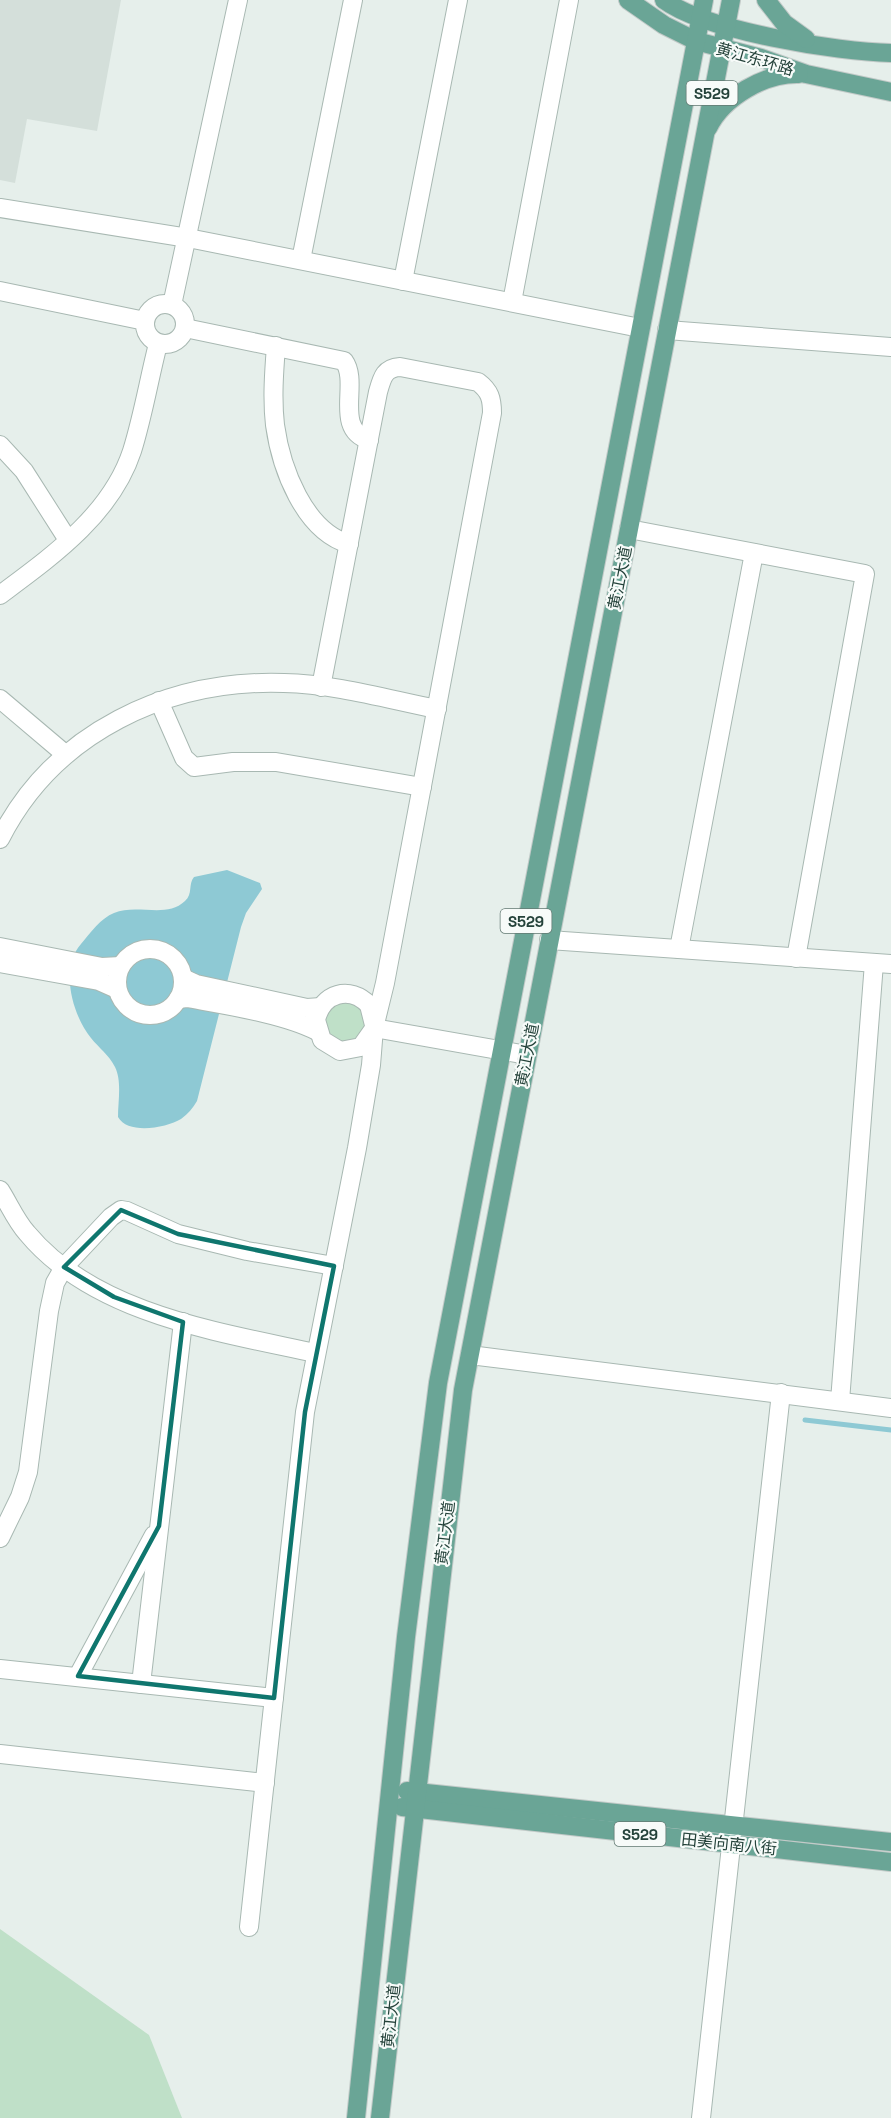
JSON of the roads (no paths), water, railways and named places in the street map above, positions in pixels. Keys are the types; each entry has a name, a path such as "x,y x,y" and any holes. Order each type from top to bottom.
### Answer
{"main road":[{"name":"黄江东环路","path":"628,0 664,25 696,41 761,58 806,74 891,92"},
{"name":"黄江东环路","path":"664,0 700,19 816,44 862,52 891,53"},
{"name":"黄江大道","path":"356,2118 421,1513 438,1383 704,0"},
{"name":"黄江大道","path":"380,2118 446,1517 470,1355 731,0"},
{"path":"766,0 795,33 816,44"},
{"path":"862,52 891,64"},
{"path":"704,138 711,122 722,109 758,83 777,75 806,74"},
{"name":"田美向南八街","path":"390,1798 733,1835 891,1862"},
{"name":"田美向南八街","path":"733,1835 891,1842"}],"street":[{"path":"172,305 238,0"},
{"path":"301,260 353,0"},
{"path":"403,281 458,0"},
{"path":"512,302 569,0"},
{"path":"0,208 188,237 640,328"},
{"path":"0,291 146,321"},
{"path":"172,305 183,314 185,328 181,338 175,342 158,344 147,334 146,321 155,307 172,305"},
{"path":"185,328 344,361 348,372 349,411 352,426 359,435 369,440"},
{"path":"667,330 891,346"},
{"path":"0,595 68,540 93,515 128,460 158,344"},
{"path":"276,346 275,425 285,465 302,502 321,530 336,540 349,544"},
{"path":"249,1927 305,1412 357,1148 374,1028 386,983 492,414 492,399 486,388 478,382 391,368 381,379 321,687"},
{"path":"0,445 24,471 68,540"},
{"path":"630,529 865,574 796,958"},
{"path":"679,950 754,553"},
{"path":"0,839 10,819 65,754 138,708 159,701 203,689 260,683 321,687 437,709"},
{"path":"0,699 65,754"},
{"path":"159,701 184,758 194,767 276,762 422,787"},
{"path":"549,940 882,964 840,1401"},
{"path":"0,947 70,968 117,989"},
{"path":"183,978 178,999 167,1011 146,1016 128,1007 117,989 117,978 121,966 135,953 155,950 174,960 183,978 318,1031"},
{"path":"0,963 70,968 121,966"},
{"path":"335,995 356,995 369,1005 374,1028 361,1047 346,1052 330,1047 318,1031 316,1020 321,1007 335,995"},
{"path":"178,999 321,1007"},
{"path":"374,1028 527,1055"},
{"path":"0,1190 27,1233 64,1267 114,1297 154,1315 315,1353"},
{"path":"0,1538 20,1497 28,1472 49,1311 55,1283 64,1267 111,1217 121,1210 178,1234 247,1251 334,1266"},
{"path":"141,1684 183,1322"},
{"path":"470,1355 891,1408"},
{"path":"701,2118 781,1393"},
{"path":"78,1676 159,1526"},
{"path":"0,1669 274,1698"},
{"path":"0,1754 265,1783"}],"water":[{"path":"227,870 260,883 262,889 246,913 241,927 197,1101 181,1119 166,1125 148,1128 130,1126 118,1117 119,1085 115,1067 84,1029 74,1005 70,979 74,954 100,922 109,915 123,910 160,910 177,906 187,898 194,877"}],"waterway":[{"path":"805,1420 891,1430"}]}
